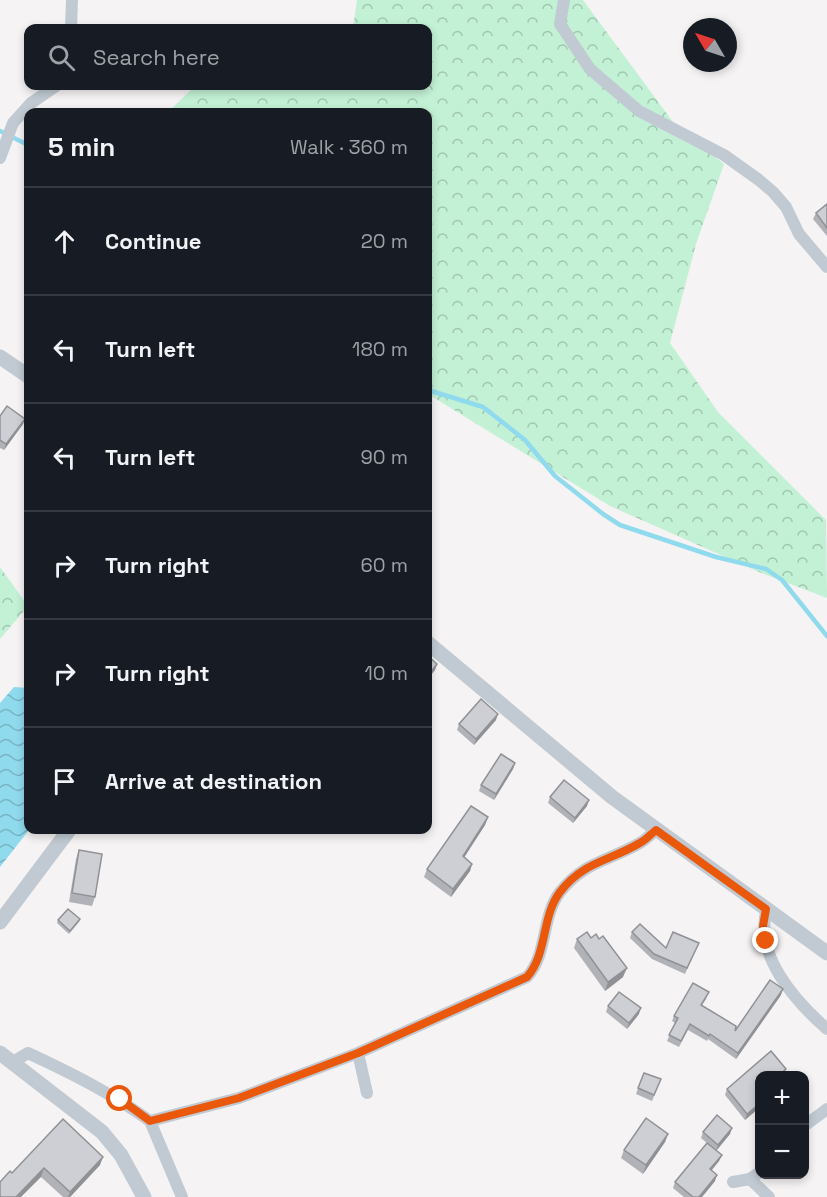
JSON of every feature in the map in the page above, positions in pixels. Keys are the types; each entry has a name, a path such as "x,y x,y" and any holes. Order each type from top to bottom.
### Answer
{"street":[{"path":"71,24 72,0"},
{"path":"564,0 560,24 590,69 639,111 724,156 759,180 786,207 799,234 827,267"},
{"path":"27,108 50,90"},
{"path":"0,158 13,123 24,111"},
{"path":"0,357 24,373"},
{"path":"432,646 612,797 827,952"},
{"path":"150,1121 239,1098 358,1053 527,977 539,959 545,925 559,893 578,873 602,859 640,844 656,830"},
{"path":"0,922 66,834"},
{"path":"766,909 763,926 768,955 775,969 804,1007 827,1029"},
{"path":"0,1053 102,1132 121,1155 144,1197"},
{"path":"13,1062 28,1053 82,1077 120,1099 150,1121 182,1197"},
{"path":"358,1053 367,1093"},
{"path":"805,1125 827,1109"},
{"path":"733,1182 755,1176"},
{"path":"757,1179 769,1197"}],"green space":[{"path":"357,0 583,0 676,126 724,164 696,244 670,343 718,412 826,520 827,598 759,572 610,506 432,396 432,108 172,108 191,90 432,90 432,24 354,24"},
{"path":"0,567 24,600 24,611 0,639"}],"water":[{"path":"14,687 24,688 24,834 26,834 0,867 0,703"}],"building":[{"path":"827,204 827,228 816,213"},
{"path":"7,406 24,418 6,444 0,440 0,416"},
{"path":"432,660 437,664 432,671"},
{"path":"481,699 498,714 476,739 459,724"},
{"path":"501,754 515,763 496,794 481,785"},
{"path":"564,780 589,800 575,818 550,797"},
{"path":"471,806 488,817 463,856 472,864 453,889 427,869"},
{"path":"79,850 102,854 95,897 72,893"},
{"path":"68,909 80,919 70,931 58,920"},
{"path":"640,924 666,948 673,932 699,943 687,968 654,954 632,932"},
{"path":"587,932 591,938 596,934 599,939 603,936 627,968 608,982 577,939"},
{"path":"770,980 783,989 738,1053 690,1024 681,1041 669,1035 678,1018 674,1016 693,983 709,992 701,1005 736,1026 735,1031"},
{"path":"619,992 641,1008 629,1023 608,1006"},
{"path":"771,1051 786,1069 784,1071 755,1071 755,1107 747,1114 727,1089"},
{"path":"644,1073 661,1079 654,1095 638,1088"},
{"path":"717,1115 732,1128 718,1145 703,1132"},
{"path":"646,1118 668,1134 646,1165 624,1150"},
{"path":"63,1119 103,1157 70,1192 44,1168 16,1197 0,1197 0,1182 10,1171 12,1173"},
{"path":"707,1143 722,1155 710,1169 717,1175 699,1197 693,1197 675,1182"}],"waterway":[{"path":"0,131 24,143"},
{"path":"432,391 483,407 525,440 555,476 620,525 716,557 766,569 782,580 827,636"}],"route":[{"path":"120,1099 150,1121 239,1098 358,1053 527,977 539,959 545,925 559,893 578,873 602,859 640,844 656,830 766,909 763,926 766,941"}]}
